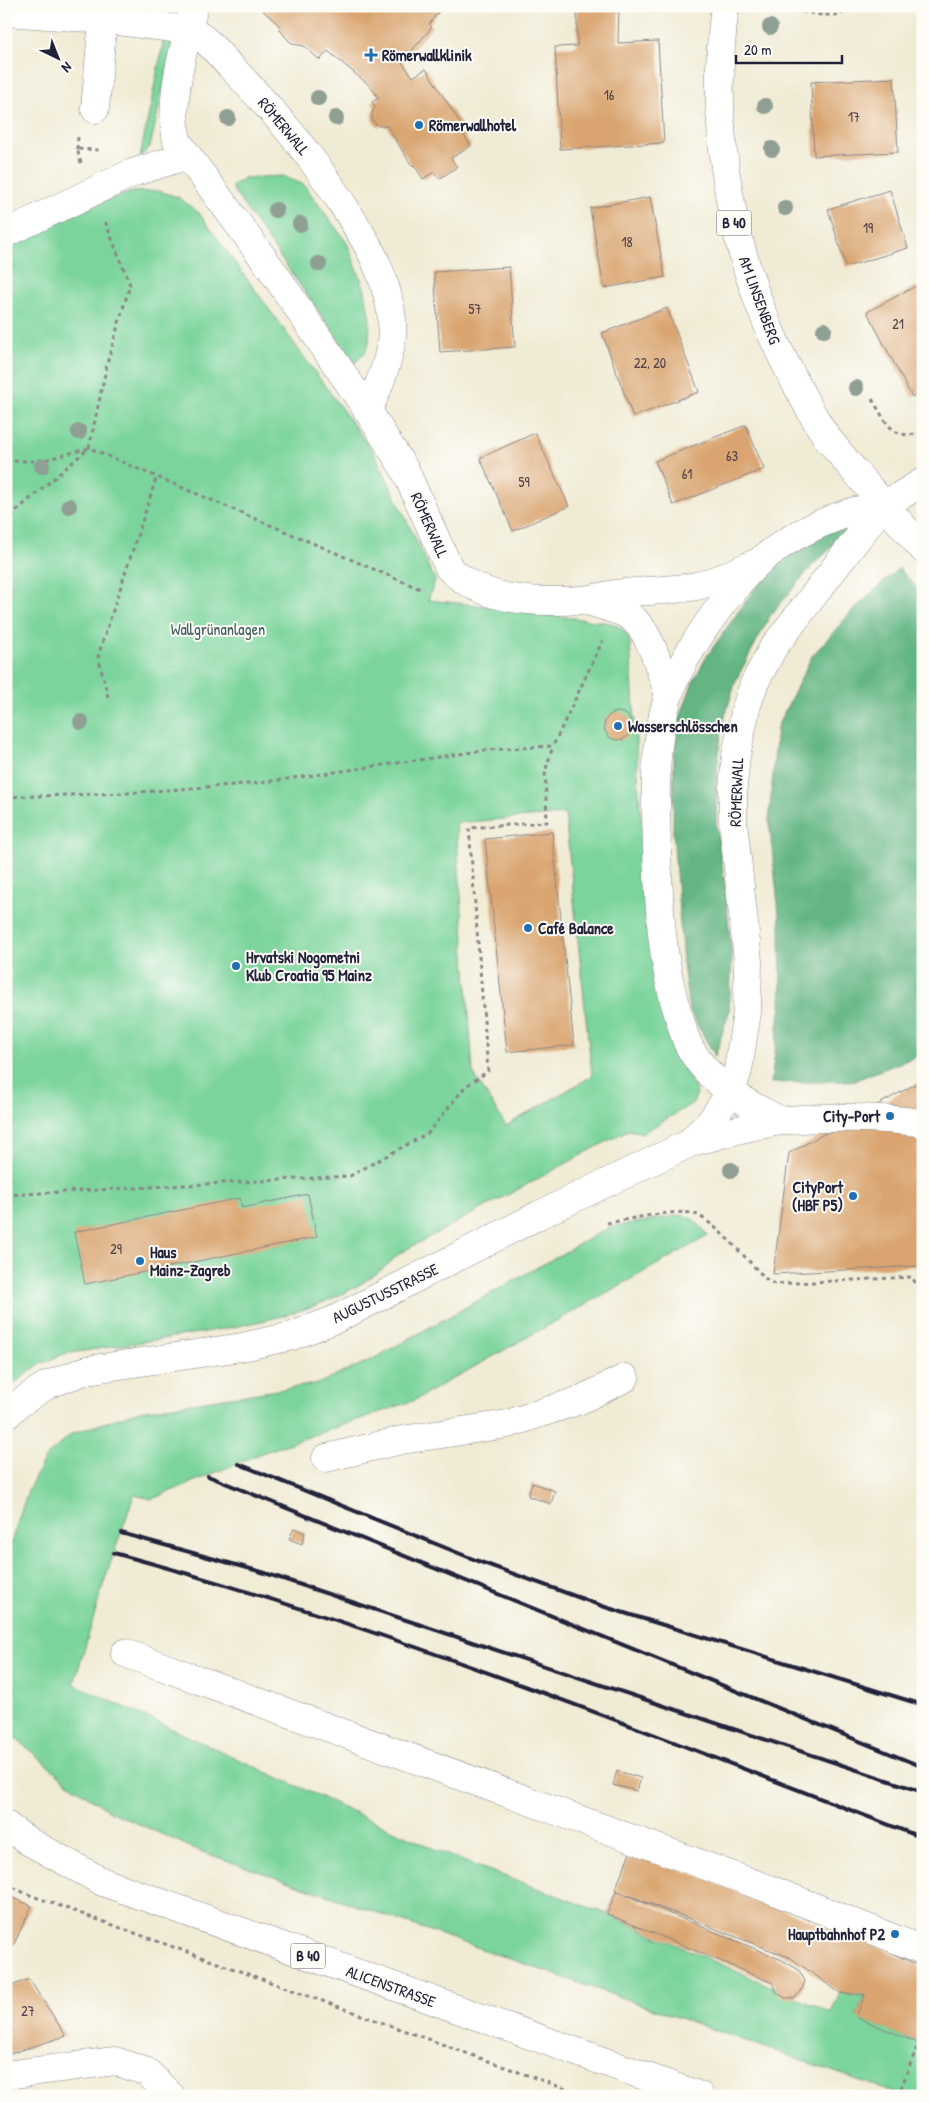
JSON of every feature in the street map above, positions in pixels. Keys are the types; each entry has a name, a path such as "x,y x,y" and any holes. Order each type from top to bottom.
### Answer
{"main road":[{"name":"AM LINSENBERG","path":"725,6 719,85 720,132 725,178 734,224 746,268 761,311 780,354 826,436 923,549"},
{"name":"RÖMERWALL","path":"6,12 103,19 191,18"},
{"name":"RÖMERWALL","path":"191,18 175,94 173,124 177,142 272,270 368,411 405,470 449,568 461,580 500,595 532,600 584,600 620,593 696,586 719,579 760,561 788,541 820,524 884,504 923,482"},
{"name":"RÖMERWALL","path":"191,18 195,32 210,45 291,131 316,163 373,252 384,282 392,313 391,338 387,361 368,411"},
{"path":"95,109 103,19"},
{"path":"6,233 132,173 186,156"},
{"name":"RÖMERWALL","path":"731,1092 738,1070 747,1012 748,961 733,821 733,787 736,755 746,708 754,684 773,648 884,504"},
{"name":"RÖMERWALL","path":"760,561 736,588 699,638 682,665 668,696 658,738 656,792 659,916 666,969 688,1044 713,1078 755,1108 782,1121"},
{"name":"RÖMERWALL","path":"584,600 627,615 638,624 647,638 668,696"},
{"path":"731,1092 755,1126"},
{"name":"AUGUSTUSSTRASSE","path":"6,1416 17,1405 46,1385 87,1370 242,1347 292,1336 336,1319 539,1215 688,1144 710,1122 731,1092"},
{"path":"688,1144 755,1126 782,1121 835,1118 923,1123"},
{"path":"326,1458 402,1440 508,1424 580,1400 625,1378"},
{"path":"124,1654 759,1885 923,1950"},
{"name":"ALICENSTRASSE","path":"6,1825 17,1842 103,1882 700,2096"},
{"path":"6,2075 114,2061 147,2072 171,2096"}],"path":[{"path":"786,9 821,15 840,15 849,6"},
{"path":"916,6 923,8"},
{"path":"6,523 16,511 90,448 108,360 130,285 102,213"},
{"path":"872,400 894,432 907,436 923,431"},
{"path":"6,461 41,461 90,448 418,588 426,588"},
{"path":"108,697 98,656 157,476"},
{"path":"6,1195 350,1176 428,1133 465,1087 488,1071 469,828 547,822 545,772 553,746 607,632"},
{"path":"6,798 127,793 259,783 487,750 553,746"},
{"path":"607,1223 680,1212 695,1214 718,1232 766,1279 775,1284 912,1277 923,1296"},
{"path":"6,1884 27,1894 585,2096"},
{"path":"898,2096 920,2039"}],"green space":[{"path":"165,34 170,38 173,46 150,147 140,157"},
{"path":"283,176 304,185 347,243 365,290 370,321 369,342 365,353 355,363 235,193 232,186 244,178"},
{"name":"Wallgrünanlagen","path":"159,191 178,197 199,213 376,456 435,580 428,600 610,623 621,628 627,635 630,642 640,807 658,996 673,1048 697,1093 693,1103 643,1133 628,1130 400,1253 378,1272 353,1288 326,1301 298,1311 238,1326 64,1354 38,1365 6,1390 6,246 109,199 132,192","holes":["565,814 592,1076 506,1126 473,1073 456,823"]},
{"path":"848,518 850,530 812,566 770,616 736,680 722,726 717,770 716,823 725,886 732,958 729,1012 715,1056 689,1010 683,963 673,832 674,751 680,718 692,684 707,656 753,591 780,559"},
{"path":"899,568 923,595 923,1054 853,1081 771,1083 781,1004 780,923 769,820 777,727 812,656 856,607"},
{"path":"681,1215 694,1220 708,1236 415,1400 262,1453 152,1499 134,1495 105,1579 74,1684 452,1857 607,1914 831,2013 840,1993 865,1995 856,2016 923,2045 923,2096 904,2096 197,1850 108,1810 67,1782 6,1730 6,1558 28,1490 45,1458 71,1434 140,1411 317,1384 371,1360 610,1227"}],"building":[{"path":"262,6 358,6 360,8 362,6 439,6 442,8 429,24 432,27 402,62 413,77 426,69 464,129 461,131 471,146 451,158 457,167 439,179 434,172 423,179 414,165 412,166 387,126 378,126 372,120 372,113 375,107 372,102 379,98 369,85 328,51 320,60 304,46 289,41 280,30 279,25 260,8"},
{"path":"563,6 619,6 618,43 658,41 664,143 560,149 555,47 577,46 577,10"},
{"path":"894,78 898,152 814,156 811,82"},
{"path":"890,190 908,248 846,267 828,209"},
{"path":"650,197 665,277 604,288 590,208"},
{"path":"509,267 515,347 440,352 434,272"},
{"path":"916,286 923,300 923,391 912,397 867,312"},
{"path":"667,308 699,392 633,417 602,333"},
{"path":"746,425 764,469 673,505 655,461"},
{"path":"535,433 569,506 513,531 480,458"},
{"name":"Wasserschlösschen","path":"618,712 628,716 632,726 628,736 618,740 608,736 604,726 608,716"},
{"name":"Café Balance","path":"552,832 574,1045 507,1052 485,839"},
{"name":"CityPort (HBF P5)","path":"923,1080 923,1284 918,1266 773,1274 789,1153"},
{"name":"Haus Mainz-Zagreb","path":"308,1194 317,1237 85,1284 74,1232 240,1198 242,1208"},
{"path":"532,1483 555,1491 551,1504 528,1496"},
{"path":"294,1528 305,1533 302,1544 289,1539"},
{"path":"617,1771 641,1778 637,1791 613,1785"},
{"path":"631,1850 882,1948 923,1968 923,2045 856,2017 865,1995 840,1993 791,1958 615,1890"},
{"path":"616,1891 782,1960 799,1970 805,1981 801,1992 794,1998 785,1998 777,1993 773,1983 607,1914"},
{"path":"6,1895 32,1906 13,1946 6,1943"},
{"path":"6,1976 12,1986 29,1979 66,2036 6,2055"}],"railway":[{"path":"239,1464 478,1561 605,1607 923,1705"},
{"path":"208,1476 923,1767"},
{"path":"121,1533 262,1572 923,1792"},
{"path":"114,1553 320,1615 421,1649 622,1722 923,1838"}],"place":[{"name":"Römerwallklinik","path":"371,55"},
{"name":"Römerwallhotel","path":"419,125"},
{"name":"Wasserschlösschen","path":"618,726"},
{"name":"Café Balance","path":"528,928"},
{"name":"Hrvatski Nogometni Klub Croatia 95 Mainz","path":"236,966"},
{"name":"City-Port","path":"890,1116"},
{"name":"CityPort (HBF P5)","path":"853,1196"},
{"name":"Haus Mainz-Zagreb","path":"140,1261"},
{"name":"Hauptbahnhof P2","path":"895,1934"}]}
